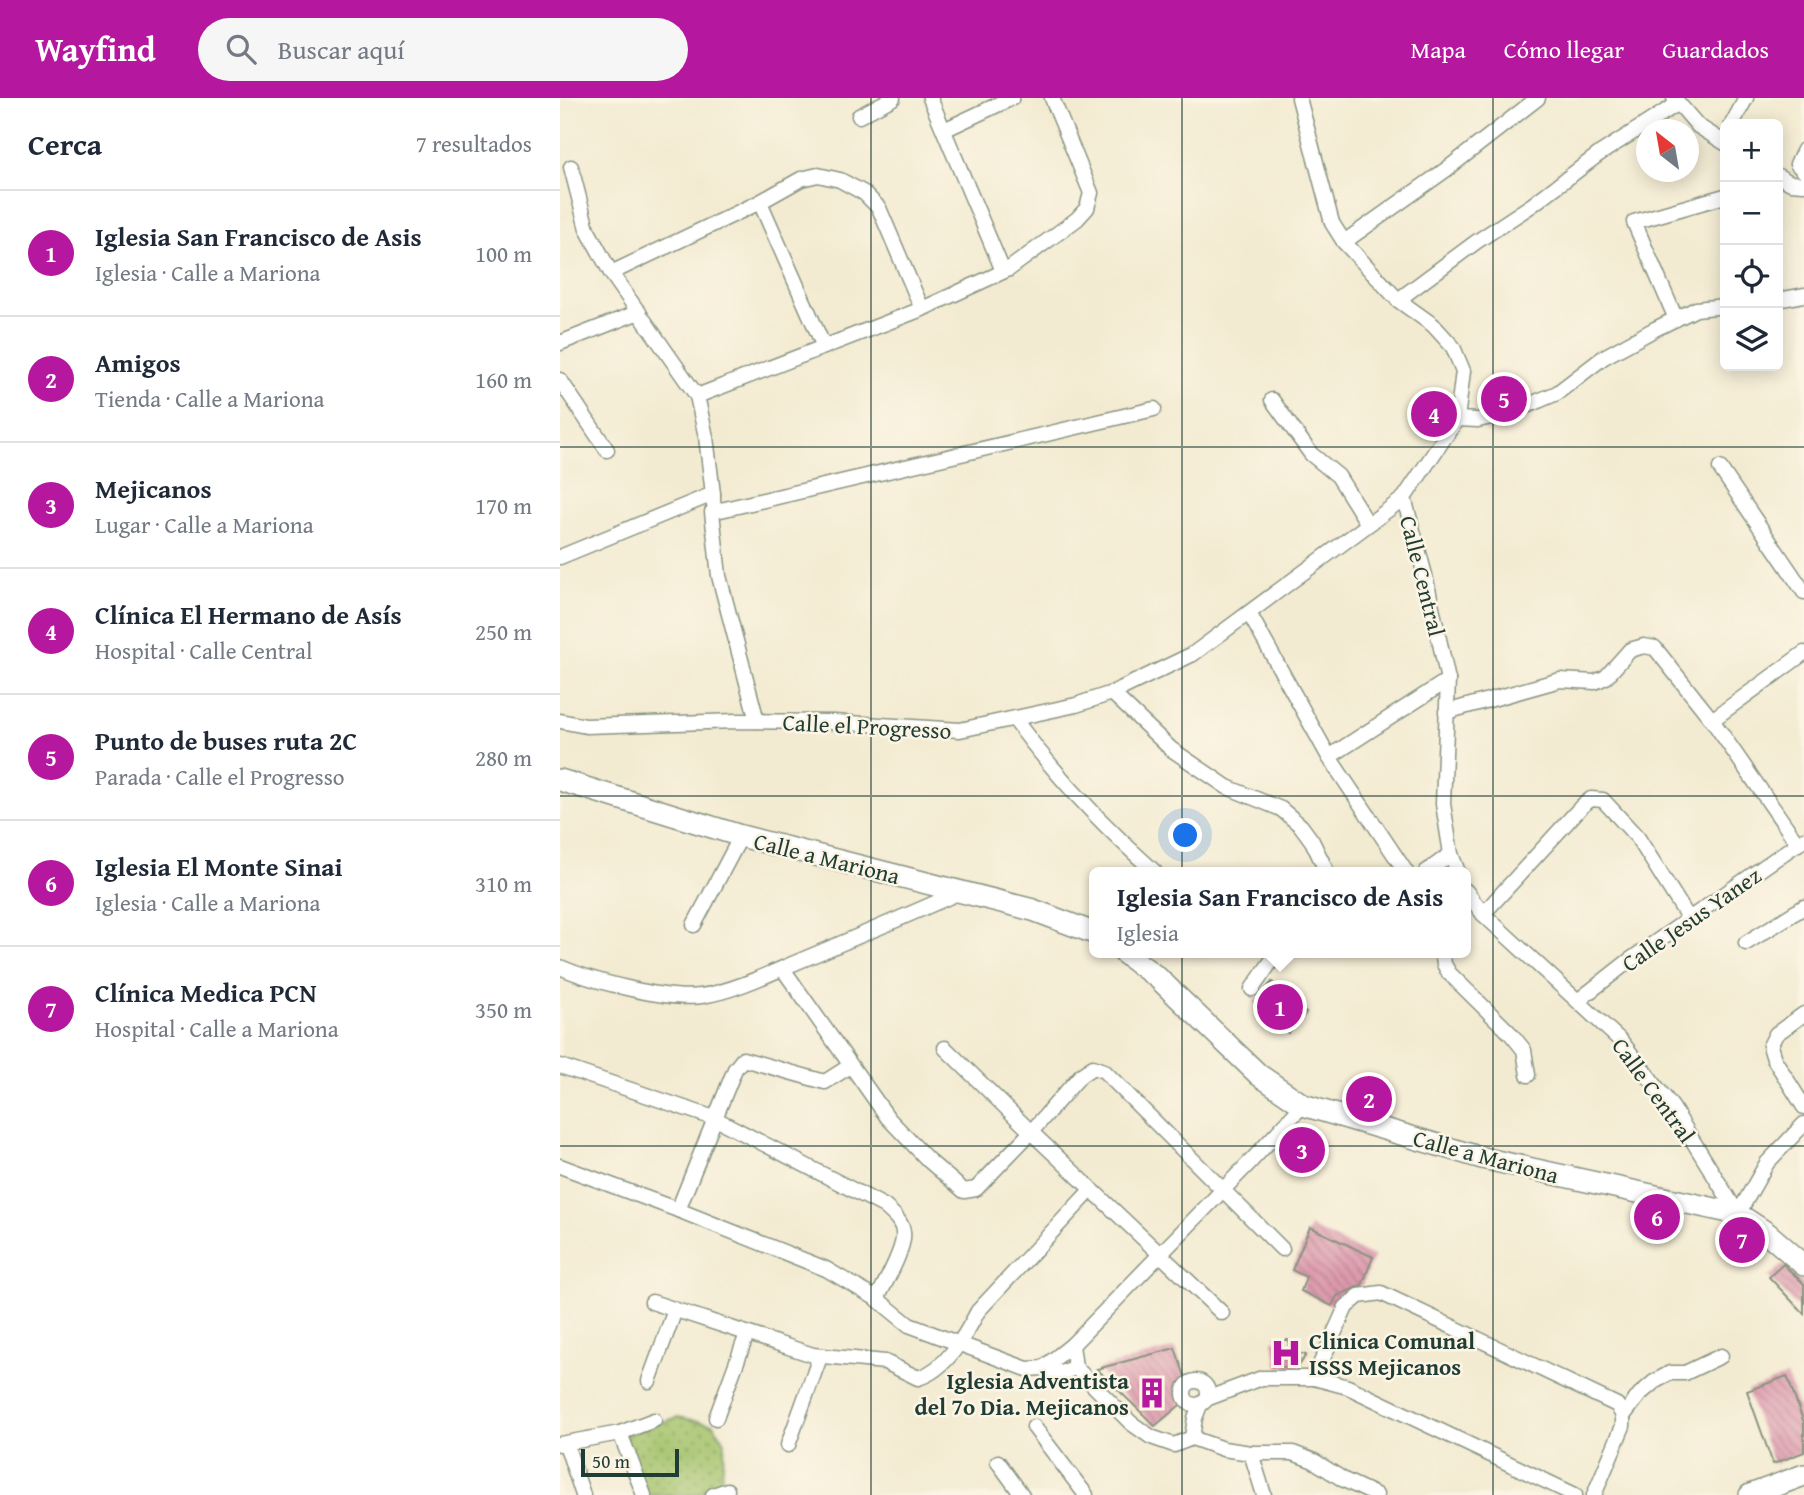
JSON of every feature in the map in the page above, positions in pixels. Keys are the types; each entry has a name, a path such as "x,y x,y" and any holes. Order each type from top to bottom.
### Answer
{"main road":[{"name":"Calle a Mariona","path":"560,780 741,836 1033,910 1089,931"},
{"name":"Calle a Mariona","path":"1131,958 1158,978 1259,1075 1303,1105 1482,1158 1738,1214 1767,1233 1804,1265"},
{"path":"1750,1495 1804,1475"}],"street":[{"path":"859,116 893,98"},
{"path":"930,98 1003,271"},
{"path":"944,130 1012,98"},
{"path":"697,396 922,309 1003,271 1076,219 1087,208 1091,193 1052,98"},
{"name":"Calle Central","path":"1299,98 1332,223 1344,242 1398,300 1433,325 1453,347 1463,371 1457,419 1404,498 1425,575 1448,680 1443,804 1451,854 1456,867"},
{"path":"1344,242 1447,169 1538,98"},
{"path":"1735,119 1746,98"},
{"path":"1398,300 1676,101 1698,126 1720,138"},
{"path":"1804,150 1797,164 1804,171"},
{"path":"571,167 587,229 611,273 697,396 706,437 713,494 712,512 719,576 757,721"},
{"path":"611,273 760,202 801,179 818,175 840,180 864,193 879,208 922,309"},
{"path":"1676,319 1634,222 1720,198"},
{"path":"760,202 824,347"},
{"path":"1783,299 1804,295"},
{"path":"1457,419 1478,420 1510,413 1557,393 1604,357 1696,309 1720,307"},
{"path":"560,344 639,312"},
{"path":"560,380 607,450"},
{"path":"1272,400 1311,454 1338,476 1368,524"},
{"path":"712,512 1154,409"},
{"path":"1720,468 1804,592"},
{"path":"560,557 713,494"},
{"name":"Calle el Progresso","path":"560,721 586,726 757,721 833,722 960,730 1076,705 1112,693 1194,654 1404,498"},
{"path":"1249,613 1329,757 1403,867"},
{"path":"1446,712 1560,680 1595,682 1606,677 1630,650 1644,646 1655,648 1801,841"},
{"path":"1712,720 1804,653"},
{"path":"1329,757 1448,680"},
{"path":"1112,693 1171,748 1227,787 1281,809 1291,817 1312,841 1325,867"},
{"path":"1015,720 1068,788 1149,867"},
{"path":"1471,914 1591,799 1603,800 1638,838 1689,919"},
{"path":"694,925 741,836"},
{"name":"Calle Jesus Yanez","path":"1579,1000 1801,841"},
{"path":"1433,867 1451,854"},
{"path":"560,967 582,977 632,989 700,997 783,969 960,892"},
{"name":"Calle Central","path":"1471,899 1621,1041 1671,1107 1738,1214"},
{"path":"1746,943 1804,907"},
{"path":"1252,989 1274,958"},
{"path":"1443,958 1449,973 1524,1050 1528,1076"},
{"path":"783,969 888,1118 928,1160 964,1191 976,1189 1081,1075 1093,1067 1104,1071 1282,1249"},
{"path":"1804,1014 1776,1034 1770,1046 1774,1059 1804,1107"},
{"path":"945,1048 1222,1313"},
{"path":"678,1210 735,1069 743,1059 825,1082 850,1066"},
{"path":"560,1066 714,1118 884,1206 896,1217 903,1231 902,1244 877,1299"},
{"path":"1043,1368 1072,1345 1303,1105"},
{"path":"1738,1214 1767,1163 1804,1124"},
{"path":"560,1166 826,1269 877,1299 908,1325 1027,1369 1043,1368 1053,1373 1075,1367"},
{"path":"652,1302 820,1357 885,1363 918,1378 931,1375 958,1343 978,1311 1091,1190"},
{"path":"1314,1378 1346,1307 1359,1296 1381,1293 1617,1405 1623,1416 1623,1426 1594,1495"},
{"path":"649,1381 674,1310"},
{"path":"716,1418 747,1334"},
{"path":"1072,1345 1075,1367 1131,1423 1150,1437 1174,1445 1192,1438 1223,1449 1251,1453 1293,1453 1314,1461 1344,1480 1377,1495"},
{"path":"1623,1416 1640,1394 1654,1382 1670,1373 1685,1373 1721,1356"},
{"path":"788,1445 820,1357"},
{"path":"1192,1438 1195,1418 1203,1402 1262,1378 1314,1378 1349,1387 1575,1495"},
{"path":"583,1495 562,1444 620,1433 654,1420"},
{"path":"1034,1427 1086,1495"},
{"path":"620,1433 644,1495"},
{"path":"1251,1453 1264,1495"},
{"path":"998,1462 1022,1495"}],"green space":[{"path":"678,1417 713,1424 725,1441 721,1487 695,1495 642,1495 622,1436"}],"building":[{"path":"1272,982 1306,1013 1288,1033 1254,1002"},
{"path":"1368,1089 1377,1093 1370,1109 1360,1105"},
{"path":"1298,1127 1324,1142 1305,1173 1280,1159"},
{"path":"1652,1209 1664,1211 1662,1228 1650,1227"},
{"path":"1731,1226 1750,1238 1743,1248 1725,1236"},
{"path":"1310,1227 1373,1257 1362,1285 1337,1296 1332,1306 1301,1291 1306,1277 1292,1270"},
{"path":"1783,1264 1804,1284 1804,1314 1769,1277"},
{"name":"Clinica Comunal ISSS Mejicanos","path":"1273,1340 1289,1340 1288,1350 1306,1355 1298,1367 1278,1367"},
{"name":"Iglesia Adventista del 7o Dia. Mejicanos","path":"1175,1348 1187,1382 1180,1405 1155,1426 1097,1369"},
{"path":"1787,1376 1804,1423 1804,1452 1773,1464 1747,1391"}],"place":[{"name":"Punto de buses ruta 2C","path":"1504,399"},
{"name":"Clínica El Hermano de Asís","path":"1434,414"},
{"name":"Iglesia San Francisco de Asis","path":"1280,1007"},
{"name":"Amigos","path":"1369,1099"},
{"name":"Mejicanos","path":"1302,1150"},
{"name":"Iglesia El Monte Sinai","path":"1657,1217"},
{"name":"Clínica Medica PCN","path":"1742,1240"},
{"name":"Clinica Comunal ISSS Mejicanos","path":"1286,1353"},
{"name":"Iglesia Adventista del 7o Dia. Mejicanos","path":"1152,1393"}]}
